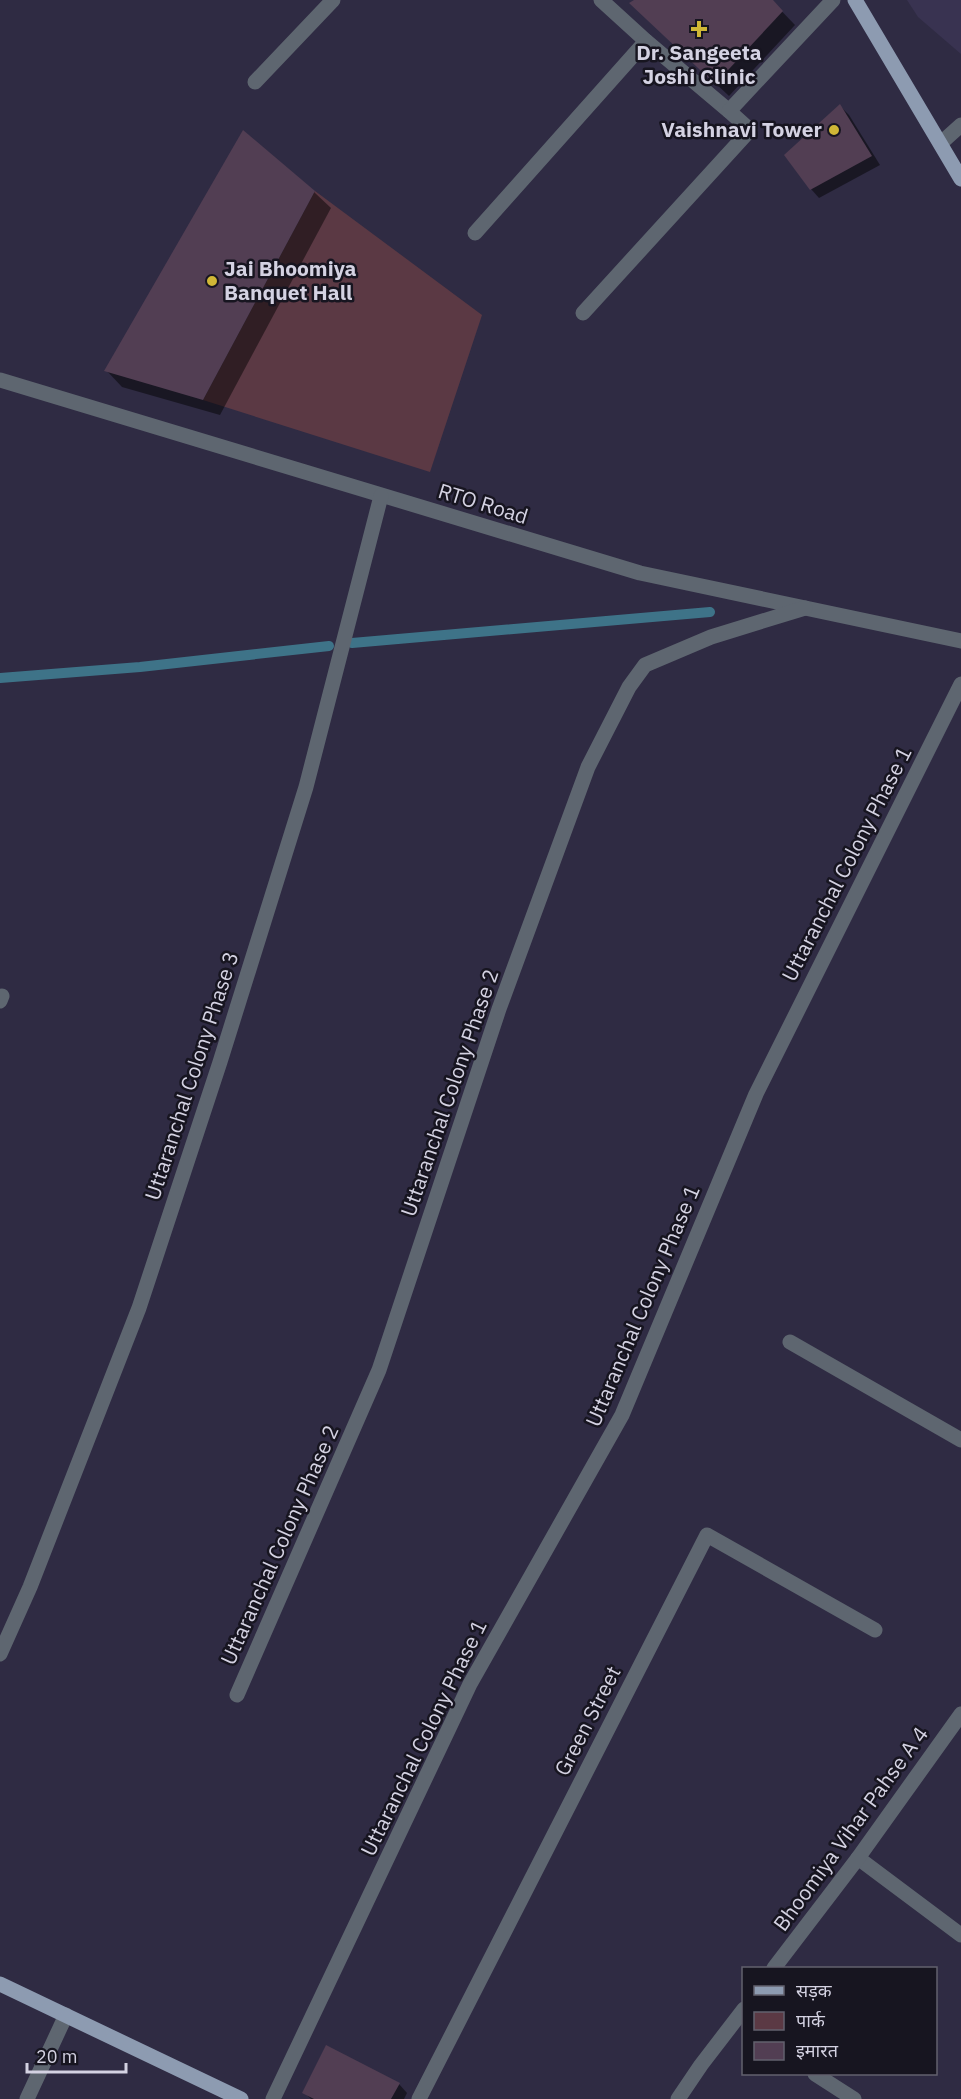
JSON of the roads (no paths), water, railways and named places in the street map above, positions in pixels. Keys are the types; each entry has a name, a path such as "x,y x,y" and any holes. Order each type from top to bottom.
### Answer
{"main road":[{"path":"855,0 961,178"},
{"path":"0,1984 241,2099"}],"street":[{"path":"255,82 333,0"},
{"path":"583,313 750,130 646,42 601,0"},
{"path":"729,111 833,0"},
{"path":"475,233 646,42"},
{"path":"941,143 961,125"},
{"name":"RTO Road","path":"0,380 640,573 961,640"},
{"name":"Uttaranchal Colony Phase 3","path":"0,1654 30,1587 139,1308 306,788 381,496"},
{"name":"Uttaranchal Colony Phase 2","path":"237,1695 379,1370 503,998 588,767 629,687 645,664 711,637 805,608"},
{"name":"Uttaranchal Colony Phase 1","path":"273,2099 470,1684 622,1415 756,1094 961,684"},
{"path":"790,1342 961,1440"},
{"name":"Green Street","path":"419,2099 707,1535 875,1630"},
{"name":"Bhoomiya Vihar Pahse A 4","path":"775,1967 858,1858 961,1714"},
{"path":"858,1858 961,1935"},
{"path":"27,2099 66,2015"},
{"path":"678,2099 701,2065 741,2019"},
{"path":"818,2075 854,2099"}],"waterway":[{"path":"352,643 710,612"},
{"path":"0,678 140,667 329,646"}],"place":[{"name":"Dr. Sangeeta Joshi Clinic","path":"699,29"},
{"name":"Vaishnavi Tower","path":"834,130"},
{"name":"Jai Bhoomiya Banquet Hall","path":"212,281"}]}
